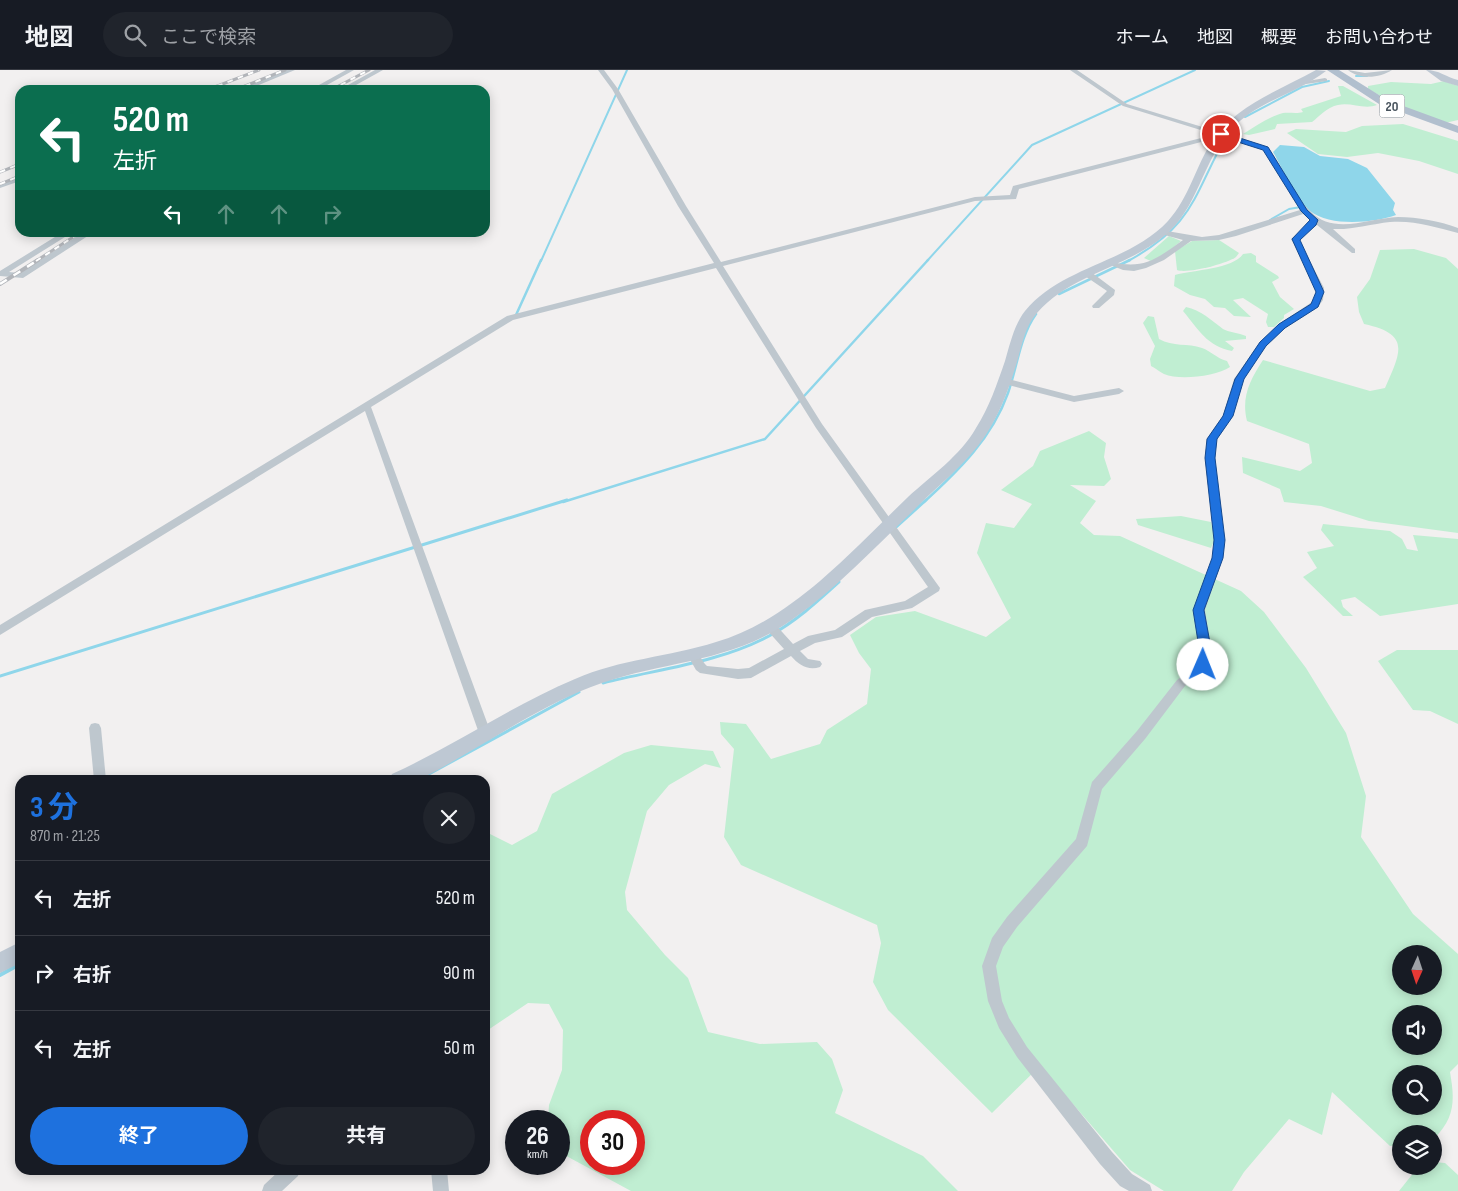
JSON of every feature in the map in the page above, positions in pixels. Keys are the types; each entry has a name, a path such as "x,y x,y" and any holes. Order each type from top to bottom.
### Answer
{"main road":[{"name":"20","path":"1322,73 1382,102 1458,130"}],"street":[{"path":"254,85 292,70"},
{"path":"322,85 351,70"},
{"path":"352,85 380,70"},
{"path":"601,70 615,89 652,155 819,426 888,525 935,588 908,605 870,614 838,634 816,638 750,673 738,674 704,670 700,667 694,656"},
{"path":"1072,70 1126,105 1220,136 1266,148 1304,211 1352,251"},
{"path":"1351,70 1356,74 1371,75 1389,70"},
{"path":"1431,70 1444,79 1458,83"},
{"path":"408,775 486,736 559,693 589,680 632,667 694,656 737,642 770,626 814,594 970,447 991,417 1025,320 1032,310 1053,292 1142,248 1164,232 1181,212 1220,136 1238,117 1299,83 1322,73"},
{"path":"0,631 511,317 975,198 1013,197 1016,188 1220,136"},
{"path":"0,186 15,180"},
{"path":"1164,232 1187,240 1236,235 1304,211"},
{"path":"1144,1191 1126,1180 1106,1158 1022,1052 1004,1023 995,1001 989,966 997,943 1012,922 1082,842 1096,786 1141,735 1181,683 1203,665 1206,654 1199,610 1218,558 1219,540 1210,458 1212,439 1228,416 1239,379 1263,344 1282,326 1315,305 1319,300 1320,288 1296,244 1296,239 1318,221 1351,227 1397,220 1430,223 1458,231"},
{"path":"61,237 1,274 20,276 82,237"},
{"path":"1112,264 1127,268 1155,264 1187,240"},
{"path":"1088,274 1111,290 1111,293 1096,306"},
{"path":"1004,381 1074,400 1119,391"},
{"path":"365,407 368,410 486,736"},
{"path":"770,626 806,664 816,664"},
{"path":"95,728 100,775"},
{"path":"0,963 15,955"},
{"path":"270,1191 287,1175"},
{"path":"439,1175 441,1191"}],"green space":[{"path":"1444,81 1458,86 1458,120 1445,123 1397,105 1368,89 1368,86 1391,82 1431,84"},
{"path":"1338,86 1343,86 1377,105 1367,107 1348,104 1338,105 1327,110 1312,122 1277,124 1275,129 1249,135 1243,134 1262,122 1283,113 1303,112 1301,109 1341,96"},
{"path":"1403,124 1458,141 1458,174 1419,161 1378,153 1347,157 1318,154 1287,133 1296,129 1346,132 1362,126"},
{"path":"1169,236 1181,241 1157,261 1153,262 1144,258"},
{"path":"1219,240 1239,253 1236,257 1224,263 1206,268 1189,271 1177,270 1175,251 1192,241"},
{"path":"1414,249 1446,258 1458,269 1458,533 1369,521 1321,506 1284,502 1280,489 1243,473 1242,457 1300,471 1312,463 1309,444 1247,421 1245,412 1246,396 1254,375 1263,360 1370,391 1385,388 1398,355 1396,339 1379,328 1364,324 1359,312 1357,297 1370,279 1380,250"},
{"path":"1251,253 1256,256 1256,262 1278,276 1279,278 1272,282 1280,297 1294,309 1284,315 1284,318 1274,327 1268,327 1266,322 1268,314 1243,298 1233,300 1251,317 1234,316 1225,308 1214,307 1205,299 1190,295 1174,286 1175,275 1222,266 1238,259 1243,254"},
{"path":"1186,307 1201,313 1225,330 1246,336 1246,339 1225,341 1234,348 1232,351 1216,346 1199,331 1183,311"},
{"path":"1148,316 1154,317 1159,339 1170,343 1202,348 1227,361 1230,367 1207,375 1179,377 1164,374 1151,366 1150,359 1155,346 1143,323"},
{"path":"1089,431 1106,443 1104,457 1111,479 1104,486 1070,485 1096,501 1080,523 1094,535 1120,536 1241,591 1264,612 1306,668 1346,733 1366,796 1361,837 1413,914 1458,954 1458,1064 1450,1072 1453,1092 1452,1108 1450,1116 1442,1129 1442,1125 1392,1125 1392,1146 1390,1146 1332,1092 1322,1135 1289,1119 1244,1172 1232,1191 1164,1191 1130,1170 1040,1066 992,1113 888,1010 873,982 881,943 877,925 741,865 724,837 734,749 721,734 720,722 746,724 771,759 820,744 827,730 867,704 871,669 859,653 850,635 876,617 915,611 986,637 1011,618 977,553 986,523 1014,528 1032,504 1001,490 1033,466 1040,451"},
{"path":"1181,516 1211,522 1215,539 1211,548 1138,525 1136,519"},
{"path":"1323,524 1390,531 1402,539 1407,549 1418,551 1413,535 1458,539 1458,604 1380,616 1355,597 1341,600 1343,607 1353,616 1343,616 1303,577 1317,568 1307,552 1334,546 1321,530"},
{"path":"1397,650 1458,650 1458,724 1430,711 1413,710 1378,661"},
{"path":"651,745 713,751 721,768 705,764 669,785 647,811 625,892 627,910 665,955 688,978 708,1032 760,1044 817,1042 832,1059 843,1090 835,1113 923,1156 958,1191 631,1191 601,1175 645,1175 645,1110 580,1110 580,1163 570,1158 570,1110 549,1110 562,1070 563,1030 549,1004 528,1003 490,1029 490,834 512,845 537,831 552,794 624,753"},
{"path":"1442,1163 1445,1163 1458,1175 1458,1191 1399,1191 1412,1175 1442,1175"}],"water":[{"path":"1280,145 1304,147 1320,156 1348,159 1367,168 1395,203 1393,210 1396,215 1376,220 1352,222 1329,220 1310,211 1294,192 1273,152"}],"waterway":[{"path":"541,261 627,70"},
{"path":"927,261 1032,145 1195,70"},
{"path":"1356,76 1367,76"},
{"path":"1245,117 1302,87 1329,81"},
{"path":"1128,261 1167,235 1180,221 1190,207 1227,135"},
{"path":"1270,220 1289,209 1301,207"},
{"path":"516,315 541,260"},
{"path":"563,502 765,439 928,260"},
{"path":"1059,294 1128,261"},
{"path":"924,502 962,465 993,425 1008,393 1026,332 1036,314"},
{"path":"0,676 567,500"},
{"path":"894,529 926,500"},
{"path":"603,683 709,659 749,645 769,636 797,618 839,582"},
{"path":"427,775 579,692"},
{"path":"0,975 15,967"}],"railway":[{"path":"220,85 259,70"},
{"path":"248,85 285,70"},
{"path":"340,85 369,70"},
{"path":"0,172 15,166"},
{"path":"0,184 15,178"},
{"path":"36,261 73,237"},
{"path":"0,284 38,260"}],"route":[{"path":"1203,665 1206,654 1199,610 1218,558 1219,540 1210,458 1212,439 1228,416 1239,379 1263,344 1274,332 1315,305 1319,300 1320,292 1320,288 1296,244 1298,236 1314,224 1314,220 1304,211 1266,148 1221,134"}]}
